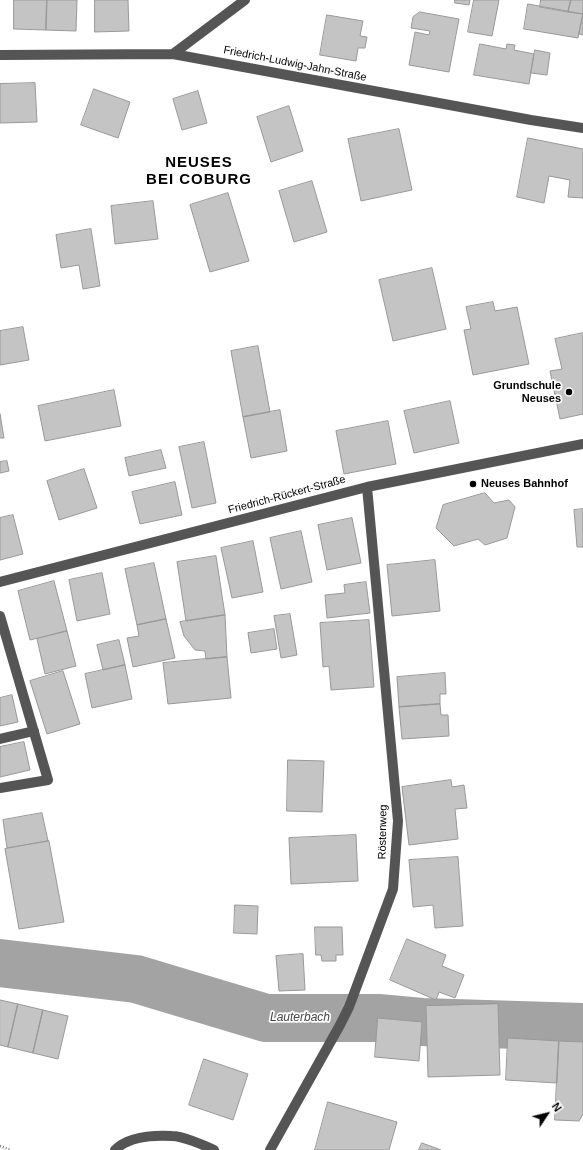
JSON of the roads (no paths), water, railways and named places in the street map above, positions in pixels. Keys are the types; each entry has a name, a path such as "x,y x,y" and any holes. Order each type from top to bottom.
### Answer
{"street":[{"path":"173,54 245,0"},
{"name":"Friedrich-Ludwig-Jahn-Straße","path":"0,55 173,54 523,119 583,128"},
{"name":"Friedrich-Rückert-Straße","path":"0,582 367,487 469,467 530,453 583,444"},
{"name":"Röstenweg","path":"270,1150 349,1007 393,889 398,821 367,487"},
{"path":"0,616 48,780 0,788"},
{"path":"0,739 34,731"},
{"path":"115,1150 137,1138 173,1136 206,1146 214,1150"}],"waterway":[{"name":"Lauterbach","path":"0,963 136,979 266,1018 378,1018 422,1022 583,1027"}],"place":[{"name":"Grundschule Neuses","path":"569,392"},
{"name":"Neuses Bahnhof","path":"473,484"}],"district":[{"name":"NEUSES BEI COBURG","path":"199,172"}]}
